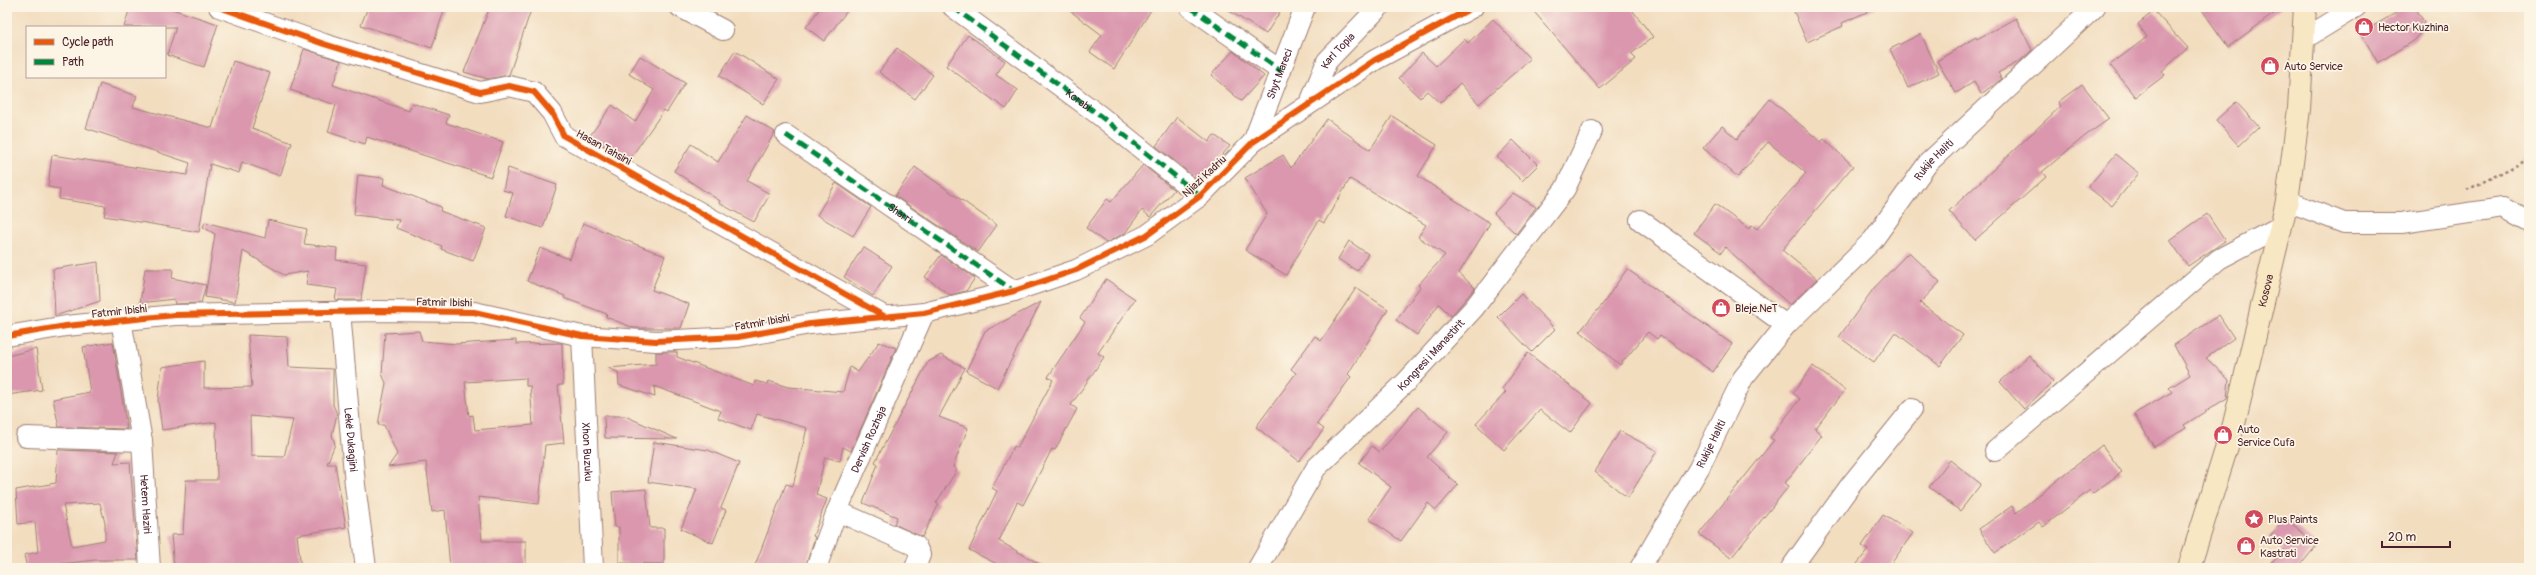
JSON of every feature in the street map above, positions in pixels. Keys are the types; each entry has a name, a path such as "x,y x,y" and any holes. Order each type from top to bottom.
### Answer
{"street":[{"name":"Hasan Tahsini","path":"219,7 324,44 480,92 509,86 534,92 552,113 564,136 884,316"},
{"path":"680,7 723,30"},
{"name":"Korabi","path":"953,7 1099,115 1200,196"},
{"path":"1190,7 1281,71"},
{"name":"Shyt Mareci","path":"1253,142 1305,7"},
{"name":"Karl Topia","path":"1310,103 1327,60 1379,7"},
{"name":"Njiazi Kadriu","path":"924,313 1014,291 1076,270 1147,234 1200,196 1253,142 1375,60 1474,7"},
{"name":"Rukije Haliti","path":"1640,568 1699,468 1743,378 1786,325 1873,240 1928,163 2095,7"},
{"name":"Kosova","path":"2189,568 2234,424 2287,201 2299,109 2305,7"},
{"path":"2304,39 2356,7"},
{"name":"Kongresi i Manastirit","path":"1258,568 1316,468 1406,382 1474,308 1565,189 1592,131"},
{"name":"Sharri","path":"786,135 1014,291"},
{"path":"2287,201 2344,223 2401,223 2503,208 2529,222"},
{"path":"1640,220 1786,325"},
{"path":"1995,451 2219,259 2281,226"},
{"name":"Fatmir Ibishi","path":"7,336 66,326 175,315 340,311 474,312 582,336 656,341 738,337 810,324 924,313"},
{"name":"Lekë Dukagjini","path":"340,311 355,485 366,568"},
{"name":"Dervish Rozhaja","path":"816,568 837,511 924,313"},
{"name":"Hetem Haziri","path":"121,320 142,441 150,568"},
{"name":"Xhon Buzuku","path":"582,336 592,568"},
{"path":"1791,568 1850,486 1912,409"},
{"path":"26,437 142,441"},
{"path":"837,511 916,546 920,555 915,568"}],"building":[{"path":"130,7 166,7 218,24 204,67 167,55 176,27 124,26"},
{"path":"368,7 445,7 432,48 361,25"},
{"path":"490,7 532,7 509,75 488,79 464,72"},
{"path":"821,7 850,7 824,41 806,27"},
{"path":"1065,7 1153,7 1114,69 1090,52 1102,35"},
{"path":"1223,7 1283,7 1266,34"},
{"path":"1530,7 1630,7 1653,37 1631,54 1636,59 1600,89"},
{"path":"1792,7 1878,7 1842,23 1843,26 1807,42"},
{"path":"2200,7 2283,7 2228,47"},
{"path":"2406,7 2415,7 2424,22 2421,32 2414,40 2378,63 2361,33"},
{"path":"2154,11 2188,48 2162,71 2165,75 2136,97 2110,65 2147,37 2138,24"},
{"path":"2016,18 2032,50 2020,61 1998,73 2002,79 1981,94 1974,82 1956,93 1937,61 1976,37 1977,39"},
{"path":"1493,19 1530,59 1479,104 1460,83 1440,103 1427,91 1420,98 1399,78 1422,53 1436,66 1464,39 1468,43"},
{"path":"1921,34 1939,73 1908,88 1890,49"},
{"path":"968,35 1005,61 996,75 1018,90 1006,109 946,66"},
{"path":"897,48 933,75 915,99 879,72"},
{"path":"304,49 341,61 333,85 409,111 412,103 449,115 446,123 503,142 491,177 367,137 365,144 328,132 336,105 290,90"},
{"path":"735,51 779,79 763,104 719,76"},
{"path":"1233,51 1264,76 1241,101 1211,75"},
{"path":"640,56 685,83 667,112 664,110 629,160 589,137 612,105 635,122 654,90 629,74"},
{"path":"233,61 270,73 252,128 292,143 280,176 242,162 239,173 210,164 199,232 104,216 106,206 59,199 60,189 48,187 52,155 187,175 190,163 86,128 100,84 137,96 133,107 212,128"},
{"path":"2082,84 2109,119 2085,136 2042,172 2046,177 1975,240 1949,211 2061,106 2058,102"},
{"path":"1770,99 1821,142 1824,139 1853,166 1782,250 1817,279 1790,305 1725,247 1721,253 1694,233 1715,204 1749,229 1752,225 1757,229 1806,173 1768,142 1738,177 1703,148 1722,126 1737,139"},
{"path":"2236,102 2259,127 2239,146 2216,120"},
{"path":"747,115 775,132 747,181 770,194 754,222 719,203 720,201 674,171 691,144 718,162"},
{"path":"1392,116 1437,145 1418,176 1490,223 1459,273 1475,288 1451,316 1439,304 1417,335 1396,320 1420,287 1418,285 1445,255 1418,237 1426,225 1350,179 1324,223 1319,220 1286,275 1245,250 1267,214 1245,178 1283,155 1291,168 1327,119 1370,150"},
{"path":"1177,117 1209,142 1214,135 1230,146 1199,181 1156,146"},
{"path":"1513,140 1538,165 1522,181 1497,157"},
{"path":"2116,154 2139,173 2112,206 2088,187"},
{"path":"1143,165 1174,190 1150,217 1142,210 1125,233 1106,243 1086,228 1107,199 1111,202"},
{"path":"915,167 997,225 978,252 895,196"},
{"path":"508,168 557,185 543,228 506,216 513,193 503,190"},
{"path":"358,175 384,178 383,185 441,207 440,211 486,228 473,261 441,249 442,246 396,228 399,220 354,215"},
{"path":"836,183 871,207 853,236 817,215"},
{"path":"1513,193 1536,207 1516,234 1494,213"},
{"path":"2207,214 2225,241 2188,266 2170,240"},
{"path":"268,220 307,229 304,244 337,248 336,260 366,264 361,300 335,300 337,289 306,285 308,271 284,275 243,251 235,302 205,297 215,234 203,227 205,222 265,238"},
{"path":"583,223 665,256 652,290 689,304 681,328 634,328 606,317 607,314 564,298 565,296 527,281 540,248 570,259"},
{"path":"1349,241 1368,254 1357,271 1338,259"},
{"path":"863,247 892,266 873,296 844,277"},
{"path":"1909,252 1940,282 1920,303 1963,335 1940,366 1895,332 1874,362 1839,337 1874,288"},
{"path":"941,255 975,278 966,291 950,295 925,277"},
{"path":"98,262 100,301 55,316 53,269"},
{"path":"145,269 173,269 172,278 206,285 201,303 175,304 174,299 140,303"},
{"path":"1627,269 1732,344 1713,372 1660,335 1657,339 1648,332 1620,365 1580,331 1602,305"},
{"path":"1106,279 1135,299 1098,353 1104,357 1071,405 1077,409 1055,450 1052,449 1023,505 1017,502 999,541 1047,568 1005,568 969,550 997,491 992,488 1014,446 1017,448 1053,380 1048,377 1085,322 1080,318"},
{"path":"1356,288 1388,309 1348,374 1351,377 1317,424 1324,429 1299,461 1256,427 1296,373 1291,369 1315,336 1321,341"},
{"path":"1521,294 1555,329 1532,352 1498,317"},
{"path":"1041,302 997,388 966,371 985,331"},
{"path":"2219,315 2234,338 2206,358 2229,380 2227,398 2184,425 2186,428 2154,447 2134,414 2172,392 2169,388 2190,375 2174,345"},
{"path":"419,331 422,341 456,344 516,340 516,344 562,343 563,385 558,385 564,443 545,445 539,504 478,497 482,541 526,541 526,568 450,568 445,510 432,512 426,462 388,467 397,454 384,425 378,425 386,383 382,374 385,333","holes":["526,378 526,386 530,386 533,425 475,430 473,415 469,416 465,382"]},
{"path":"248,335 287,337 289,367 333,369 333,405 337,414 332,435 335,444 327,464 335,464 346,527 297,535 301,568 174,568 171,535 183,534 186,480 217,480 216,422 162,430 158,400 162,367 204,361 204,388 252,387","holes":["250,416 293,420 284,457 251,456"]},
{"path":"113,342 127,429 59,427 53,399 90,392 83,347"},
{"path":"879,342 896,348 851,451 843,447 840,461 825,457 816,495 827,499 813,536 815,537 805,568 754,568 786,484 793,486 807,428 757,414 751,430 718,418 721,411 654,386 655,397 619,385 618,372 608,368 656,364 656,352 677,352 677,357 754,386 755,381 767,384 768,381 788,387 843,392 850,367 858,372"},
{"path":"36,349 42,390 7,395 7,356"},
{"path":"1528,353 1592,403 1570,433 1540,410 1504,450 1476,424 1506,392 1502,389"},
{"path":"941,355 965,368 939,417 968,428 953,467 957,470 936,503 939,504 922,537 894,524 897,517 863,503 878,464 875,462 928,362"},
{"path":"2029,355 2053,381 2024,409 2000,382"},
{"path":"1813,366 1845,390 1815,429 1822,435 1785,483 1789,486 1731,558 1699,534 1774,440 1770,438 1800,399 1793,393"},
{"path":"1418,407 1448,432 1427,457 1458,485 1436,510 1428,503 1401,541 1369,519 1391,487 1359,463 1372,446 1380,452"},
{"path":"604,416 625,416 677,439 605,438"},
{"path":"1620,431 1657,451 1628,498 1595,472"},
{"path":"654,442 708,450 739,463 721,508 726,510 713,543 681,529 697,489 648,482"},
{"path":"2102,445 2122,472 2093,493 2090,490 2043,527 2039,522 1995,553 1979,529 2012,506 2016,513"},
{"path":"58,450 118,452 114,463 130,462 138,560 95,560 27,568 24,555 38,552 35,522 18,524 16,490 56,483","holes":["100,503 105,523 105,540 72,546 63,505"]},
{"path":"1950,460 1981,484 1960,511 1929,487"},
{"path":"646,489 650,528 664,528 664,564 619,563 619,527 615,527 612,492"},
{"path":"1883,515 1913,533 1888,568 1854,568 1868,550 1862,546"},
{"path":"2285,518 2317,545 2298,568 2268,568 2284,549 2269,537"}],"marked path":[{"path":"953,7 1099,115 1200,196"},
{"path":"1190,7 1281,71"},
{"path":"786,135 1014,291"}],"cycle path":[{"path":"219,7 324,44 480,92 509,86 534,92 552,113 564,136 884,316"},
{"path":"7,336 66,326 175,315 378,311 474,312 582,336 656,341 738,337 810,324 924,313 1014,291 1076,270 1147,235 1200,196 1253,142 1375,60 1473,7"}],"place":[{"name":"Hector Kuzhina","path":"2364,27"},
{"name":"Auto Service","path":"2270,66"},
{"name":"Bleje.NeT","path":"1721,308"},
{"name":"Auto Service Cufa","path":"2223,435"},
{"name":"Plus Paints","path":"2254,519"},
{"name":"Auto Service Kastrati","path":"2246,546"}]}
